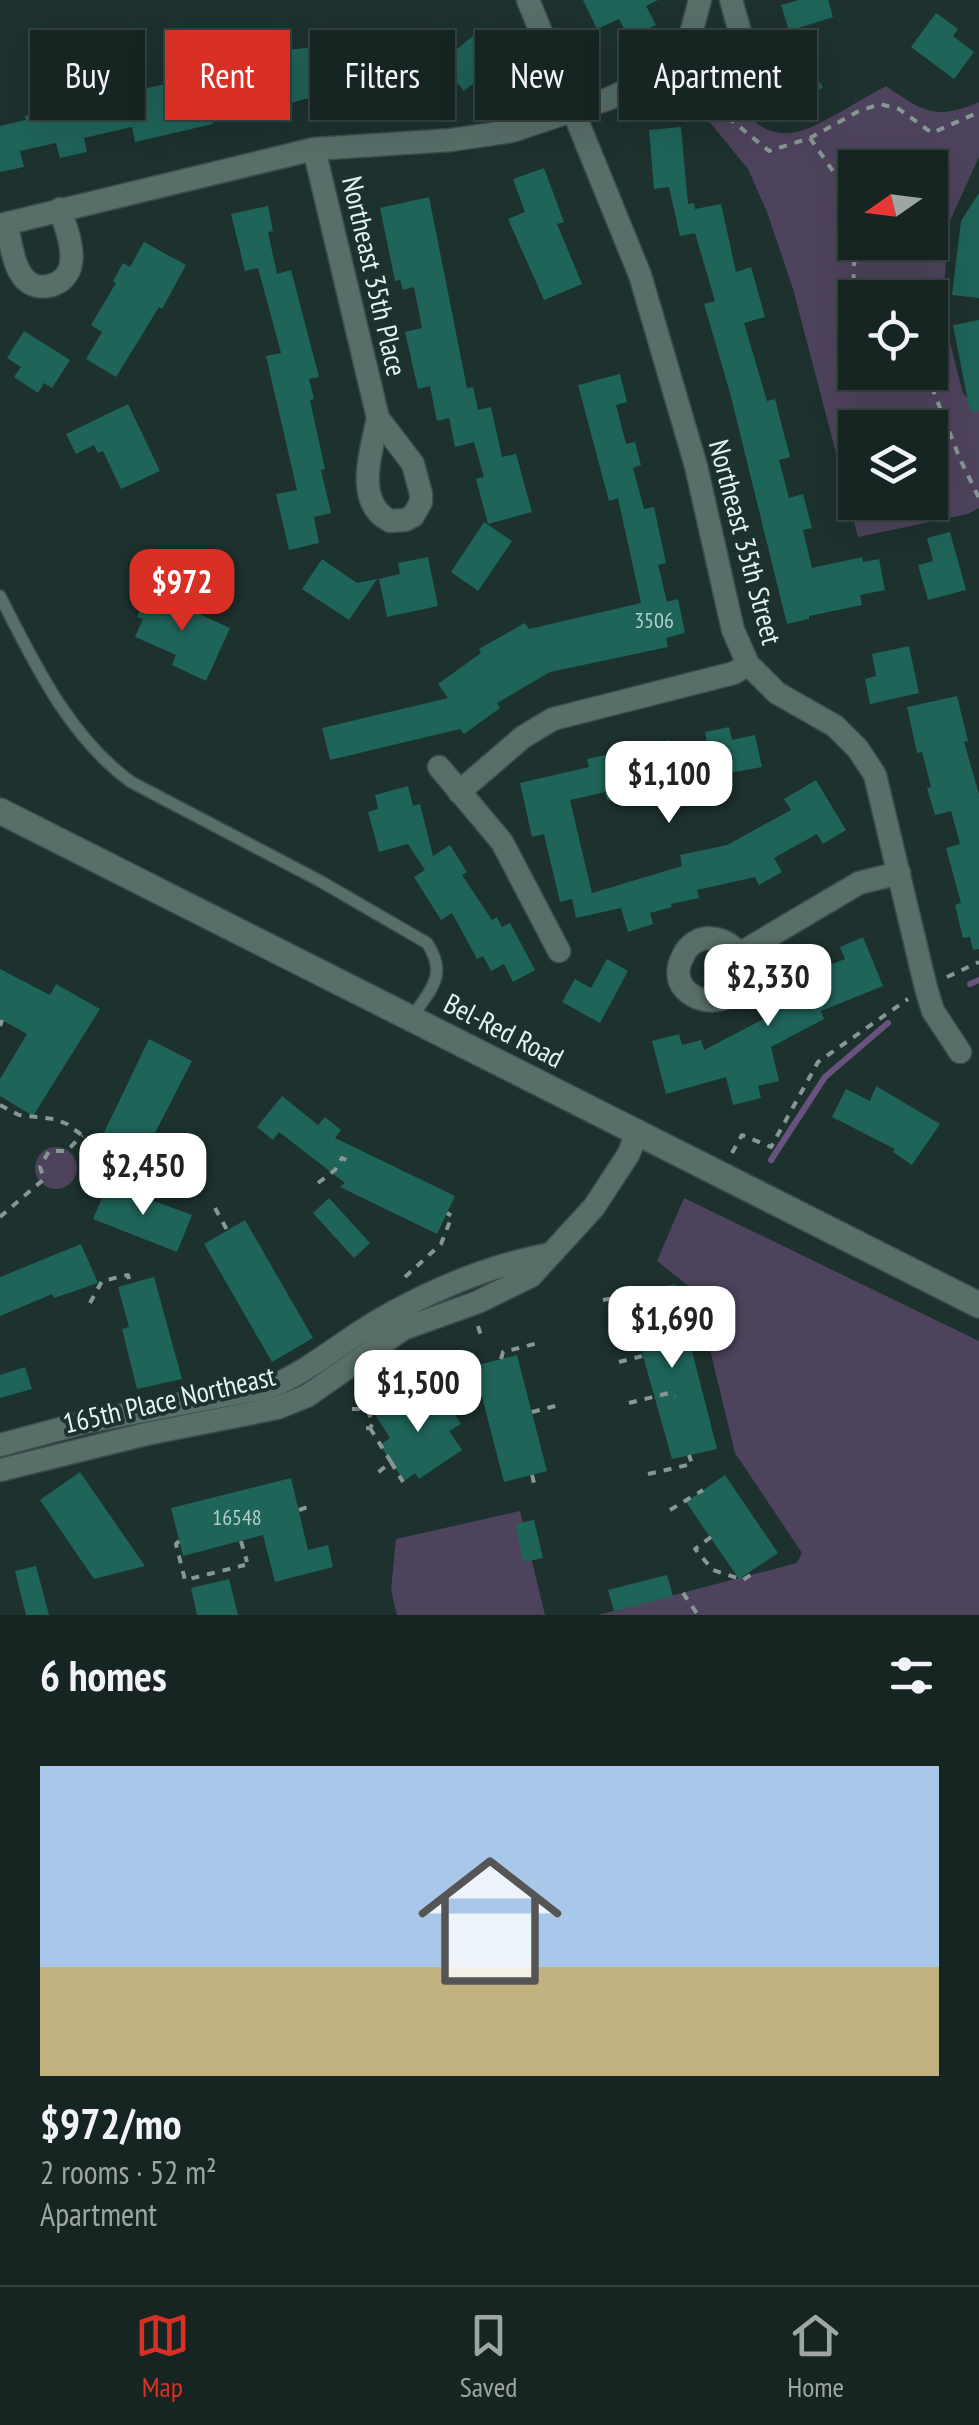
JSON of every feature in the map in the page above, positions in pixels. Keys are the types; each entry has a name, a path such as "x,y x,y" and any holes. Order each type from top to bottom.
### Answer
{"main road":[{"name":"Bel-Red Road","path":"0,811 979,1305"}],"street":[{"name":"Northeast 35th Street","path":"528,0 541,30"},
{"path":"692,30 700,0"},
{"path":"731,0 739,30"},
{"path":"60,209 72,260 66,276 52,286 34,285 21,275 3,225 60,209 314,148 451,140 512,131 547,120"},
{"name":"Northeast 35th Street","path":"580,120 640,275 696,466 733,630 748,664 777,692 835,726 858,749 875,775 926,988 933,1010 960,1052"},
{"name":"Northeast 35th Place","path":"314,148 378,418"},
{"path":"459,792 523,736 554,719 734,673 748,664"},
{"path":"438,767 502,842 559,951"},
{"path":"740,954 859,882 899,873"},
{"name":"165th Place Northeast","path":"0,1470 277,1408 301,1386 396,1322 478,1302 531,1276 594,1207 628,1155 638,1131"},
{"name":"165th Place Northeast","path":"0,1445 86,1422 301,1386"},
{"path":"86,1422 94,1446"}],"lane":[{"path":"0,596 58,700 106,764 130,782 320,881 426,943 437,959 437,979 412,1017"}],"path":[{"path":"730,120 769,151 810,138 856,112 880,104 899,110 932,132 979,112"},
{"path":"810,138 838,178"},
{"path":"933,390 979,498"},
{"path":"722,1173 742,1135 771,1147 818,1062 926,988 979,962"},
{"path":"0,1105 29,1118 54,1118 107,1154 155,1173 144,1184 134,1181 130,1192"},
{"path":"0,1217 44,1179 40,1167 49,1151 68,1150 82,1136"},
{"path":"318,1183 335,1170 342,1158 349,1161"},
{"path":"216,1208 227,1230"},
{"path":"405,1277 441,1244 452,1216 447,1212"},
{"path":"90,1303 102,1282 128,1274 130,1284"},
{"path":"603,1300 640,1293"},
{"path":"476,1322 482,1336"},
{"path":"501,1359 503,1352 542,1342"},
{"path":"619,1362 642,1356"},
{"path":"352,1409 380,1405 379,1374 372,1364"},
{"path":"630,1403 670,1393 675,1396"},
{"path":"532,1412 558,1405"},
{"path":"367,1409 402,1482"},
{"path":"359,1429 374,1424"},
{"path":"648,1474 692,1464 689,1455"},
{"path":"376,1476 391,1462"},
{"path":"532,1475 534,1483"},
{"path":"670,1510 703,1490"},
{"path":"299,1510 313,1505"},
{"path":"711,1537 695,1548 713,1570 743,1580 754,1570"},
{"path":"179,1541 176,1544 185,1580 246,1563 241,1541"},
{"path":"216,1573 216,1583"},
{"path":"684,1593 698,1615"}],"shaded area":[{"path":"886,86 920,107 940,112 979,102 979,157 949,223 948,236 948,150 838,150 838,260 946,260 945,280 838,280 838,390 948,390 948,335 963,393 979,410 979,508 948,518 948,410 838,410 838,461 793,289 748,169 708,120 753,120 784,133 803,130"},
{"path":"854,520 939,520 858,537"},
{"path":"56,1147 71,1153 77,1168 71,1183 56,1189 41,1183 35,1168 41,1153"},
{"path":"684,1198 979,1341 979,1615 598,1615 797,1563 802,1553 735,1453 696,1292 657,1261"},
{"path":"520,1511 545,1615 397,1615 391,1590 396,1539"}],"building":[{"path":"583,0 658,0 646,6 656,25 646,30 625,30 619,19 597,29"},
{"path":"799,0 828,0 833,17 789,30 781,5"},
{"path":"936,13 958,29 953,36 974,52 954,79 911,47"},
{"path":"475,34 475,82 464,91 455,80 455,51"},
{"path":"310,48 310,98 290,103 290,50"},
{"path":"165,84 165,120 212,120 213,124 135,142 132,127 84,138 87,152 60,158 56,143 20,151 24,167 0,172 0,126 26,120 25,116 30,115 30,120 145,120 145,89"},
{"path":"681,127 688,204 694,203 695,209 721,204 736,272 751,267 765,317 744,323 767,401 775,399 790,457 779,460 789,498 803,494 812,528 803,530 812,568 862,557 863,562 879,559 885,590 860,595 862,605 787,624 704,304 715,301 695,233 680,236 669,187 654,189 649,130"},
{"path":"544,168 564,222 557,224 582,284 544,300 508,219 525,212 513,179"},
{"path":"979,193 979,298 952,295 961,221"},
{"path":"429,197 467,388 473,387 478,410 491,407 502,457 516,454 532,512 488,524 476,479 484,477 474,442 455,447 449,418 437,421 430,386 418,389 405,332 422,328 414,287 403,290 400,280 395,281 380,208"},
{"path":"268,206 273,231 268,232 277,274 291,270 319,377 309,379 314,399 310,400 331,513 314,517 319,543 289,550 276,494 297,490 266,356 281,353 258,268 245,271 231,214"},
{"path":"144,242 186,265 116,377 86,359 102,332 91,325 123,263 130,267"},
{"path":"979,320 979,411 970,412 953,325"},
{"path":"24,331 70,360 52,388 44,383 38,393 14,377 21,367 7,358"},
{"path":"620,374 627,402 616,405 626,444 635,442 641,465 633,468 644,509 654,507 666,563 658,565 667,602 678,599 685,633 666,638 668,647 550,672 497,703 500,708 464,734 460,729 330,760 322,728 448,698 438,684 481,653 479,649 525,623 529,629 641,603 618,498 609,501 578,385"},
{"path":"128,404 160,471 121,489 103,451 98,453 94,445 76,454 66,434"},
{"path":"484,522 512,541 478,591 451,572"},
{"path":"950,532 966,590 928,600 918,565 933,561 927,538"},
{"path":"428,557 438,606 387,617 379,579 400,574 398,563"},
{"path":"322,559 357,583 377,579 349,620 302,589"},
{"path":"149,591 230,628 206,681 172,665 176,655 135,637 143,619 137,617"},
{"path":"909,646 919,693 870,704 865,679 876,676 872,654"},
{"path":"957,696 968,741 964,742 979,794 979,949 973,950 970,937 963,938 955,905 961,903 946,848 960,844 951,811 935,815 922,752 917,753 907,707"},
{"path":"729,727 732,740 755,735 762,767 643,789 644,792 607,801 605,792 570,800 592,893 682,866 680,855 727,845 791,810 784,799 816,780 846,830 823,844 817,834 774,858 782,872 759,885 755,877 697,890 699,898 650,913 653,924 628,932 621,908 576,918 572,899 560,902 544,834 532,837 520,783 589,767 587,759 610,754 612,763 646,755 644,746 669,740 671,751 707,743 705,732"},
{"path":"408,786 413,806 420,804 433,856 450,845 467,872 462,875 492,920 497,917 502,927 510,923 535,970 513,982 504,964 491,971 483,956 477,959 452,913 441,920 414,877 425,870 408,844 379,852 368,812 378,809 375,795"},
{"path":"863,937 883,986 821,1011 824,1019 771,1047 779,1081 758,1086 761,1098 733,1105 726,1077 666,1094 652,1041 679,1034 682,1045 701,1040 704,1050 771,1015 765,1003 780,995 774,983 805,967 809,973 845,959 840,947"},
{"path":"607,959 628,971 600,1023 562,1002 575,979 591,988"},
{"path":"0,969 50,995 56,984 100,1009 33,1116 0,1096 0,1079 27,1034 0,1019"},
{"path":"149,1039 192,1061 139,1164 99,1143"},
{"path":"876,1086 940,1124 912,1165 893,1152 895,1149 832,1117 846,1089 870,1101"},
{"path":"282,1096 318,1125 325,1117 341,1130 335,1138 455,1196 437,1234 340,1187 345,1183 279,1132 273,1140 257,1127"},
{"path":"108,1184 192,1215 177,1252 93,1219"},
{"path":"329,1198 370,1243 354,1258 313,1213"},
{"path":"245,1220 313,1338 272,1362 204,1244"},
{"path":"81,1244 98,1283 54,1298 52,1294 0,1316 0,1277"},
{"path":"154,1277 182,1379 137,1389 122,1329 129,1327 118,1287"},
{"path":"675,1284 717,1449 672,1459 626,1296"},
{"path":"517,1355 547,1471 504,1482 474,1366"},
{"path":"25,1367 32,1389 0,1398 0,1375"},
{"path":"408,1390 423,1412 444,1398 461,1424 449,1431 462,1450 419,1479 415,1473 404,1481 380,1445 390,1438 374,1413"},
{"path":"80,1472 145,1566 94,1579 40,1500"},
{"path":"725,1475 778,1553 739,1579 686,1502"},
{"path":"291,1478 308,1550 328,1545 333,1567 275,1582 263,1535 183,1556 171,1508"},
{"path":"534,1520 543,1558 524,1562 515,1524"},
{"path":"36,1566 49,1615 26,1615 15,1571"},
{"path":"667,1575 673,1596 614,1611 608,1590"},
{"path":"229,1579 238,1615 197,1615 191,1588"}],"waterway":[{"path":"970,984 979,980"},
{"path":"771,1160 825,1077 888,1023"}]}
